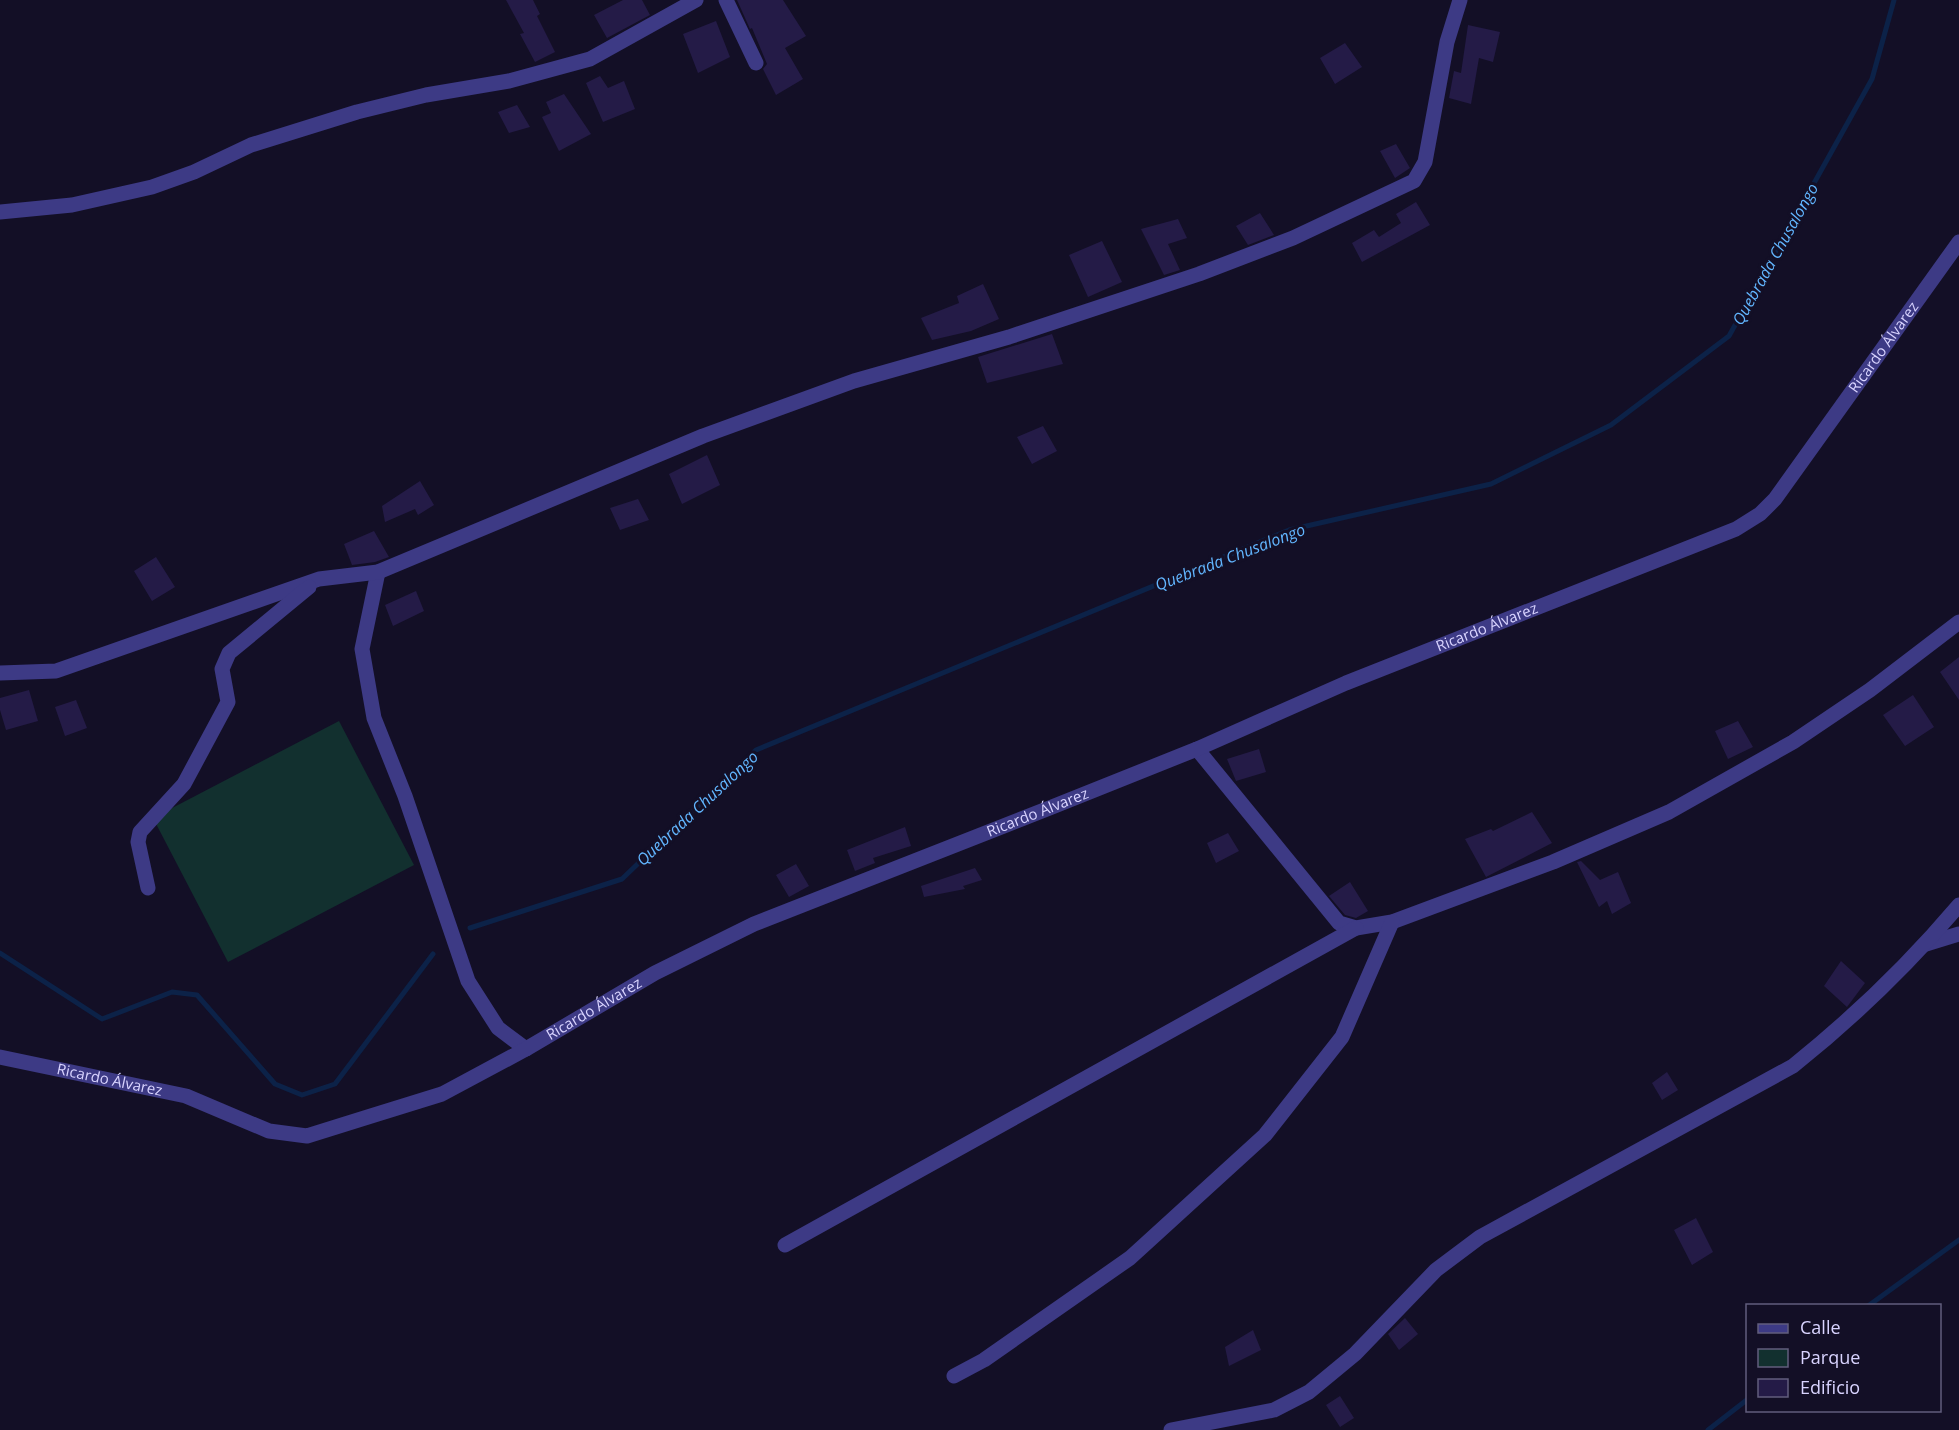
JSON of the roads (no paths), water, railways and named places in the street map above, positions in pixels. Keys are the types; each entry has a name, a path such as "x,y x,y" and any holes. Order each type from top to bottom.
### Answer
{"street":[{"path":"0,212 72,205 152,188 194,172 251,145 357,112 426,95 509,81 590,59 696,0"},
{"path":"726,0 756,63"},
{"path":"0,674 56,671 319,579 378,572 703,436 854,381 1009,337 1199,274 1293,238 1414,181 1425,162 1447,42 1460,0"},
{"name":"Ricardo Álvarez","path":"0,1057 186,1096 269,1131 307,1136 442,1094 526,1049 655,974 754,924 1197,749 1346,683 1736,529 1760,514 1775,499 1959,242"},
{"path":"378,572 362,649 374,718 405,796 468,981 498,1028 526,1049"},
{"path":"148,888 138,842 140,831 184,784 228,702 222,669 230,653 319,579"},
{"path":"785,1245 1356,928 1392,922 1552,862 1669,812 1793,742 1870,690 1959,622"},
{"path":"1197,749 1339,922 1356,928"},
{"path":"1170,1430 1274,1410 1309,1392 1355,1354 1436,1270 1471,1244 1793,1066 1837,1031 1926,944 1959,905"},
{"path":"954,1376 984,1360 1130,1258 1265,1135 1342,1037 1392,922"},
{"path":"1926,944 1959,934"}],"waterway":[{"name":"Quebrada Chusalongo","path":"470,928 622,879 756,750 1289,530 1491,484 1611,425 1729,336 1872,79 1894,0"},
{"name":"Quebrada Chusalongo","path":"0,953 102,1019 172,992 197,995 275,1084 302,1095 335,1084 433,954"},
{"path":"1871,1304 1959,1240"},
{"path":"1708,1430 1746,1401"}]}
